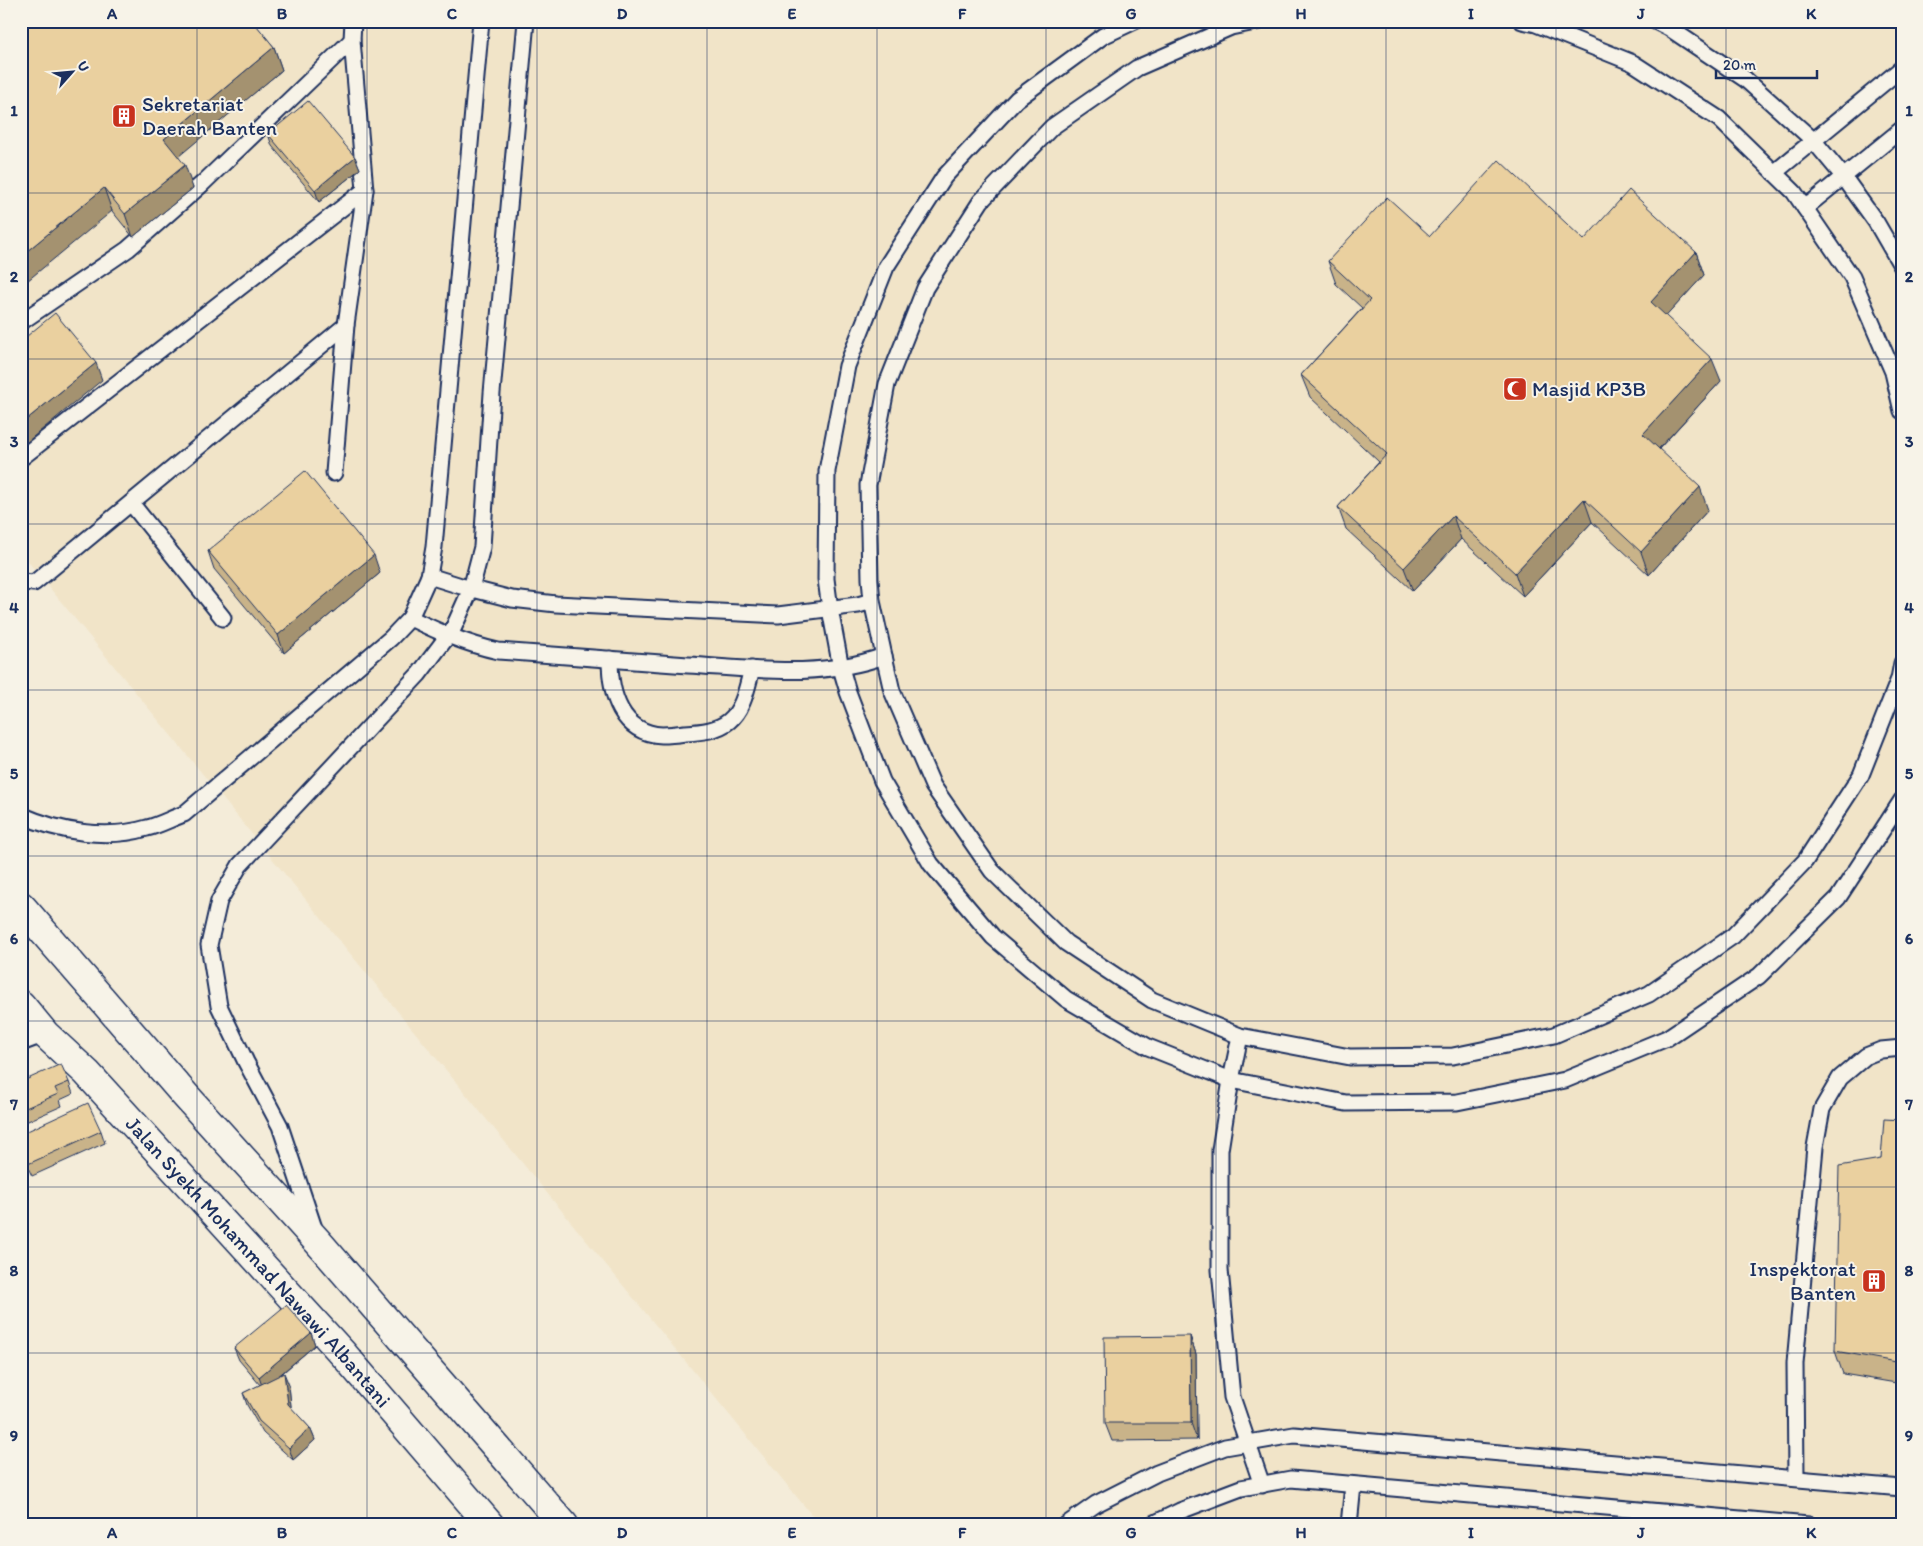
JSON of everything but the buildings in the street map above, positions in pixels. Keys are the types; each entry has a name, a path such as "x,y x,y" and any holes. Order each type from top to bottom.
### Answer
{"main road":[{"path":"21,906 185,1095 319,1243 564,1525"},
{"name":"Jalan Syekh Mohammad Nawawi Albantani","path":"21,1005 33,1038 88,1073 345,1356 490,1525"}],"lane":[{"path":"334,473 346,325 365,190 352,21"},
{"path":"21,815 74,831 105,835 147,829 184,814 391,638 410,618 429,576 434,547 481,21"},
{"path":"319,1243 280,1126 219,1006 210,946 219,901 240,866 419,674 448,636 471,589 482,546 492,393 526,21"},
{"path":"1135,21 1103,36 1016,99 944,177 886,267 847,366 827,472 826,578 841,668 848,692 882,782 931,864 993,937 1066,999 1148,1047 1231,1080 1346,1103 1457,1102 1565,1080 1668,1038 1760,976 1838,898 1902,800"},
{"path":"1260,21 1232,27 1137,68 1052,127 981,201 924,288 887,384 868,485 872,602 892,691 933,786 992,872 1066,944 1152,1000 1240,1036 1350,1058 1453,1056 1554,1035 1649,994 1733,936 1805,861 1861,775 1899,678 1902,663"},
{"path":"1522,21 1536,24 1633,63 1719,119 1794,192 1852,277 1893,372 1902,411"},
{"path":"1654,21 1669,28 1745,79 1813,140 1843,176 1876,222 1902,267"},
{"path":"21,322 128,249 202,184 352,40"},
{"path":"1774,173 1902,68"},
{"path":"1805,208 1902,128"},
{"path":"21,458 365,190"},
{"path":"21,582 34,583 346,325"},
{"path":"131,503 223,618"},
{"path":"429,576 512,599 556,604 778,615 872,602"},
{"path":"410,618 448,636 472,645 498,651 804,671 841,668 884,656"},
{"path":"610,659 610,680 618,706 629,722 642,731 662,735 712,730 729,721 742,704 752,669"},
{"path":"1240,1036 1220,1150 1220,1270 1232,1397 1262,1485"},
{"path":"1796,1478 1794,1363 1815,1147 1822,1109 1840,1078 1866,1056 1881,1050 1902,1048"},
{"path":"1066,1525 1096,1504 1157,1473 1225,1447 1294,1435 1902,1488"},
{"path":"1152,1525 1241,1488 1291,1479 1808,1525"},
{"path":"1349,1525 1352,1485"}],"shaded area":[{"path":"21,21 1902,21 1902,1525 820,1525 21,553"}],"place":[{"name":"Sekretariat Daerah Banten","path":"124,116"},
{"name":"Masjid KP3B","path":"1515,389"},
{"name":"Inspektorat Banten","path":"1874,1281"}]}
